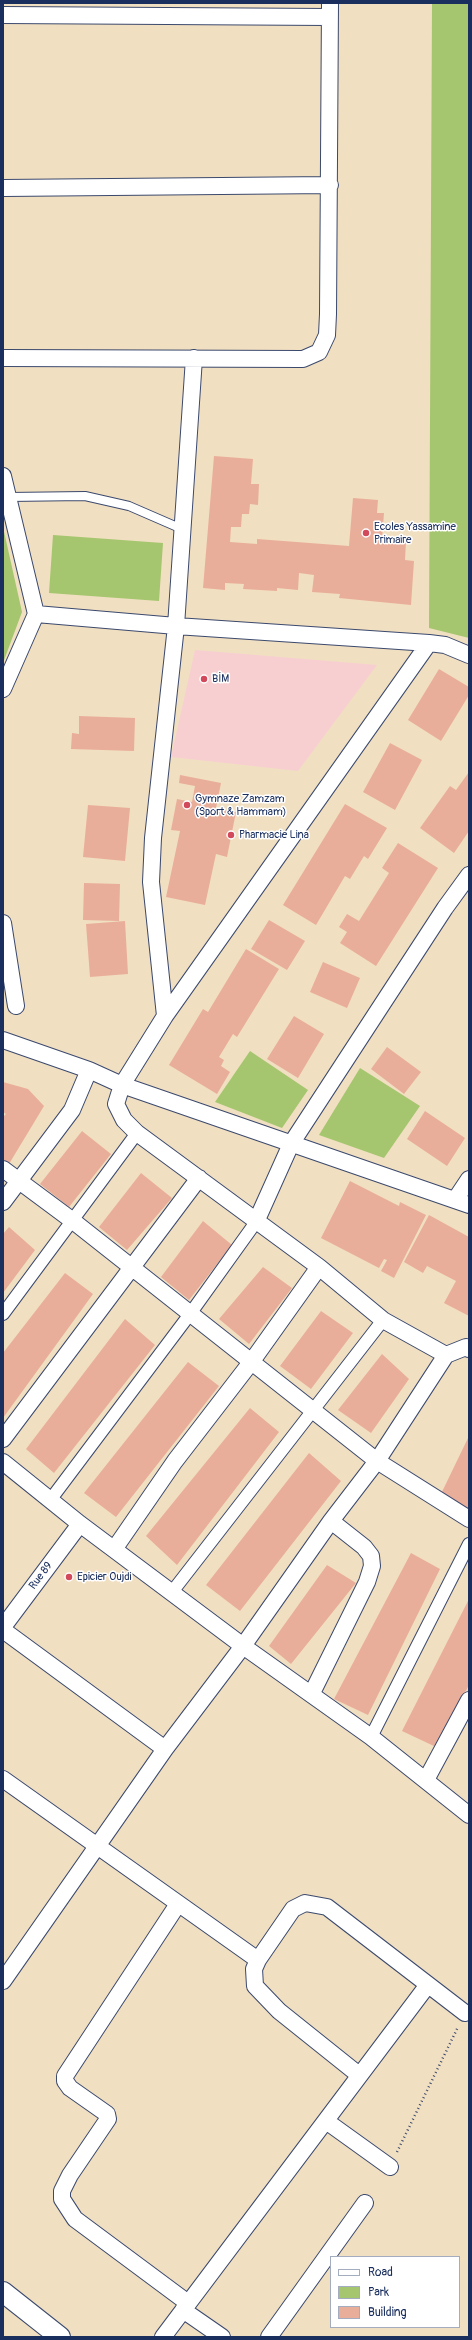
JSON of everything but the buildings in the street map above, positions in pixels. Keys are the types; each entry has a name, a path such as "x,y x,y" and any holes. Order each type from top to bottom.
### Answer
{"street":[{"path":"3,15 330,10 328,314 326,335 319,352 303,360 194,358 3,358"},
{"path":"3,188 330,185"},
{"path":"165,1016 151,882 153,838 176,626 194,358"},
{"path":"3,476 36,614 3,689"},
{"path":"36,614 176,626 429,643 450,647 469,656"},
{"path":"429,643 165,1016 122,1085 116,1104 124,1120 137,1133 319,1267 383,1320 446,1355"},
{"path":"51,1499 190,1314 256,1222 291,1144 445,908 469,875"},
{"path":"3,923 16,1006"},
{"path":"3,1040 89,1070 122,1085 462,1203 469,1179"},
{"path":"3,1202 72,1110 89,1070"},
{"path":"3,1314 137,1133"},
{"path":"3,1169 73,1221 131,1268 252,1361 377,1462 469,1520"},
{"path":"3,1439 199,1178"},
{"path":"115,1548 175,1461 252,1361 319,1267"},
{"path":"172,1592 312,1409 383,1320"},
{"path":"3,1981 98,1848 166,1749 244,1646 332,1521 377,1462 446,1355 466,1347 469,1349"},
{"path":"3,1462 51,1499 80,1524 115,1548 244,1646 312,1693 371,1737 469,1815"},
{"path":"312,1693 367,1582 372,1566 371,1556 364,1547 332,1521"},
{"name":"Rue 89","path":"3,1628 80,1524"},
{"path":"371,1737 469,1544"},
{"path":"3,1628 166,1749"},
{"path":"426,1780 469,1700"},
{"path":"3,1779 98,1848 258,1960"},
{"path":"359,2075 279,2011 260,1992 253,1980 254,1969 258,1960 293,1909 305,1903 318,1904 336,1913 428,1986 465,2013"},
{"path":"178,1904 65,2076 65,2082 70,2088 107,2114 108,2119 70,2175 62,2191 62,2199 75,2219 222,2337"},
{"path":"163,2337 359,2075 428,1986"},
{"path":"326,2121 390,2167"},
{"path":"269,2337 365,2203"},
{"path":"3,2292 60,2337"}],"lane":[{"path":"8,497 86,496 129,506 182,529"}],"path":[{"path":"390,2167 465,2013"}],"shaded area":[{"path":"195,650 377,665 298,771 171,757"}],"green space":[{"path":"432,3 469,3 469,638 429,628"},
{"path":"3,527 22,612 3,663"},
{"path":"53,535 163,543 159,601 49,593"},
{"path":"250,1051 308,1090 282,1128 215,1102"},
{"path":"360,1068 420,1106 384,1158 319,1135"}],"place":[{"name":"Ecoles Yassamine Primaire","path":"366,533"},
{"name":"BİM","path":"204,679"},
{"name":"Gymnaze Zamzam (Sport & Hammam)","path":"187,805"},
{"name":"Pharmacie Lina","path":"231,835"},
{"name":"Epicier Oujdi","path":"69,1577"}]}
